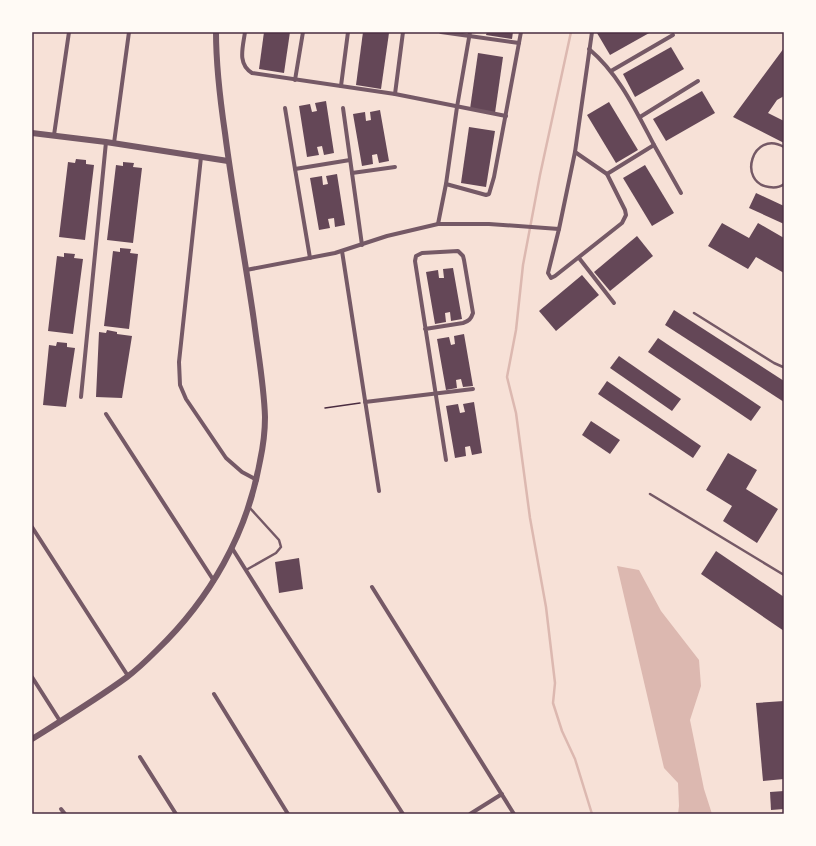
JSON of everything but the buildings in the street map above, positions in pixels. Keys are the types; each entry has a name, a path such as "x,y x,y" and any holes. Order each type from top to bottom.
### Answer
{"street":[{"path":"54,135 69,32"},
{"path":"114,143 129,32"},
{"path":"32,738 128,676 182,624 214,582 232,548 249,507 257,480 264,439 265,418 262,374 228,161 218,78 216,32"},
{"path":"245,32 242,60 252,73 395,94 506,116"},
{"path":"295,80 303,32"},
{"path":"341,86 348,32"},
{"path":"395,94 403,32"},
{"path":"441,32 470,34 519,43"},
{"path":"446,184 489,195 506,116 521,32"},
{"path":"575,152 607,174 626,212 625,218 622,224 553,278 548,275 575,152 592,32"},
{"path":"438,224 446,184 457,107 470,34"},
{"path":"611,71 673,35"},
{"path":"589,49 611,71 640,117 681,193"},
{"path":"640,117 698,81"},
{"path":"285,108 310,258"},
{"path":"343,108 362,244"},
{"path":"32,133 114,143 228,161"},
{"path":"82,397 106,142"},
{"path":"607,174 654,145"},
{"path":"201,157 179,362 180,385 186,399 226,458 242,472 257,480"},
{"path":"295,169 350,160"},
{"path":"352,173 395,167"},
{"path":"246,270 342,251 401,232 438,224 506,225 559,229"},
{"path":"342,251 379,492"},
{"path":"425,329 463,323 472,317 464,260 463,256 458,251 422,253 415,259 425,329 435,394 446,460"},
{"path":"579,258 614,303"},
{"path":"366,402 473,388"},
{"path":"106,414 214,582"},
{"path":"32,527 128,676"},
{"path":"232,548 403,814"},
{"path":"372,587 514,814"},
{"path":"32,677 60,721"},
{"path":"214,694 288,814"},
{"path":"140,757 176,814"},
{"path":"470,814 502,794"},
{"path":"61,809 65,814"}],"lane":[{"path":"784,147 779,144 772,143 758,148 751,161 751,169 754,177 759,183 774,187 784,184"},
{"path":"694,313 756,353 784,367"},
{"path":"650,494 784,575"},
{"path":"246,570 276,553 282,547 279,540 249,507"}],"path":[{"path":"325,408 366,402"}],"shaded area":[{"path":"617,566 639,570 661,611 699,660 701,686 690,720 704,789 712,814 678,814 678,783 664,768"}],"waterway":[{"path":"571,32 540,175 523,265 516,330 507,377 516,413 530,518 546,607 555,683 553,703 562,731 575,759 592,814"}]}
